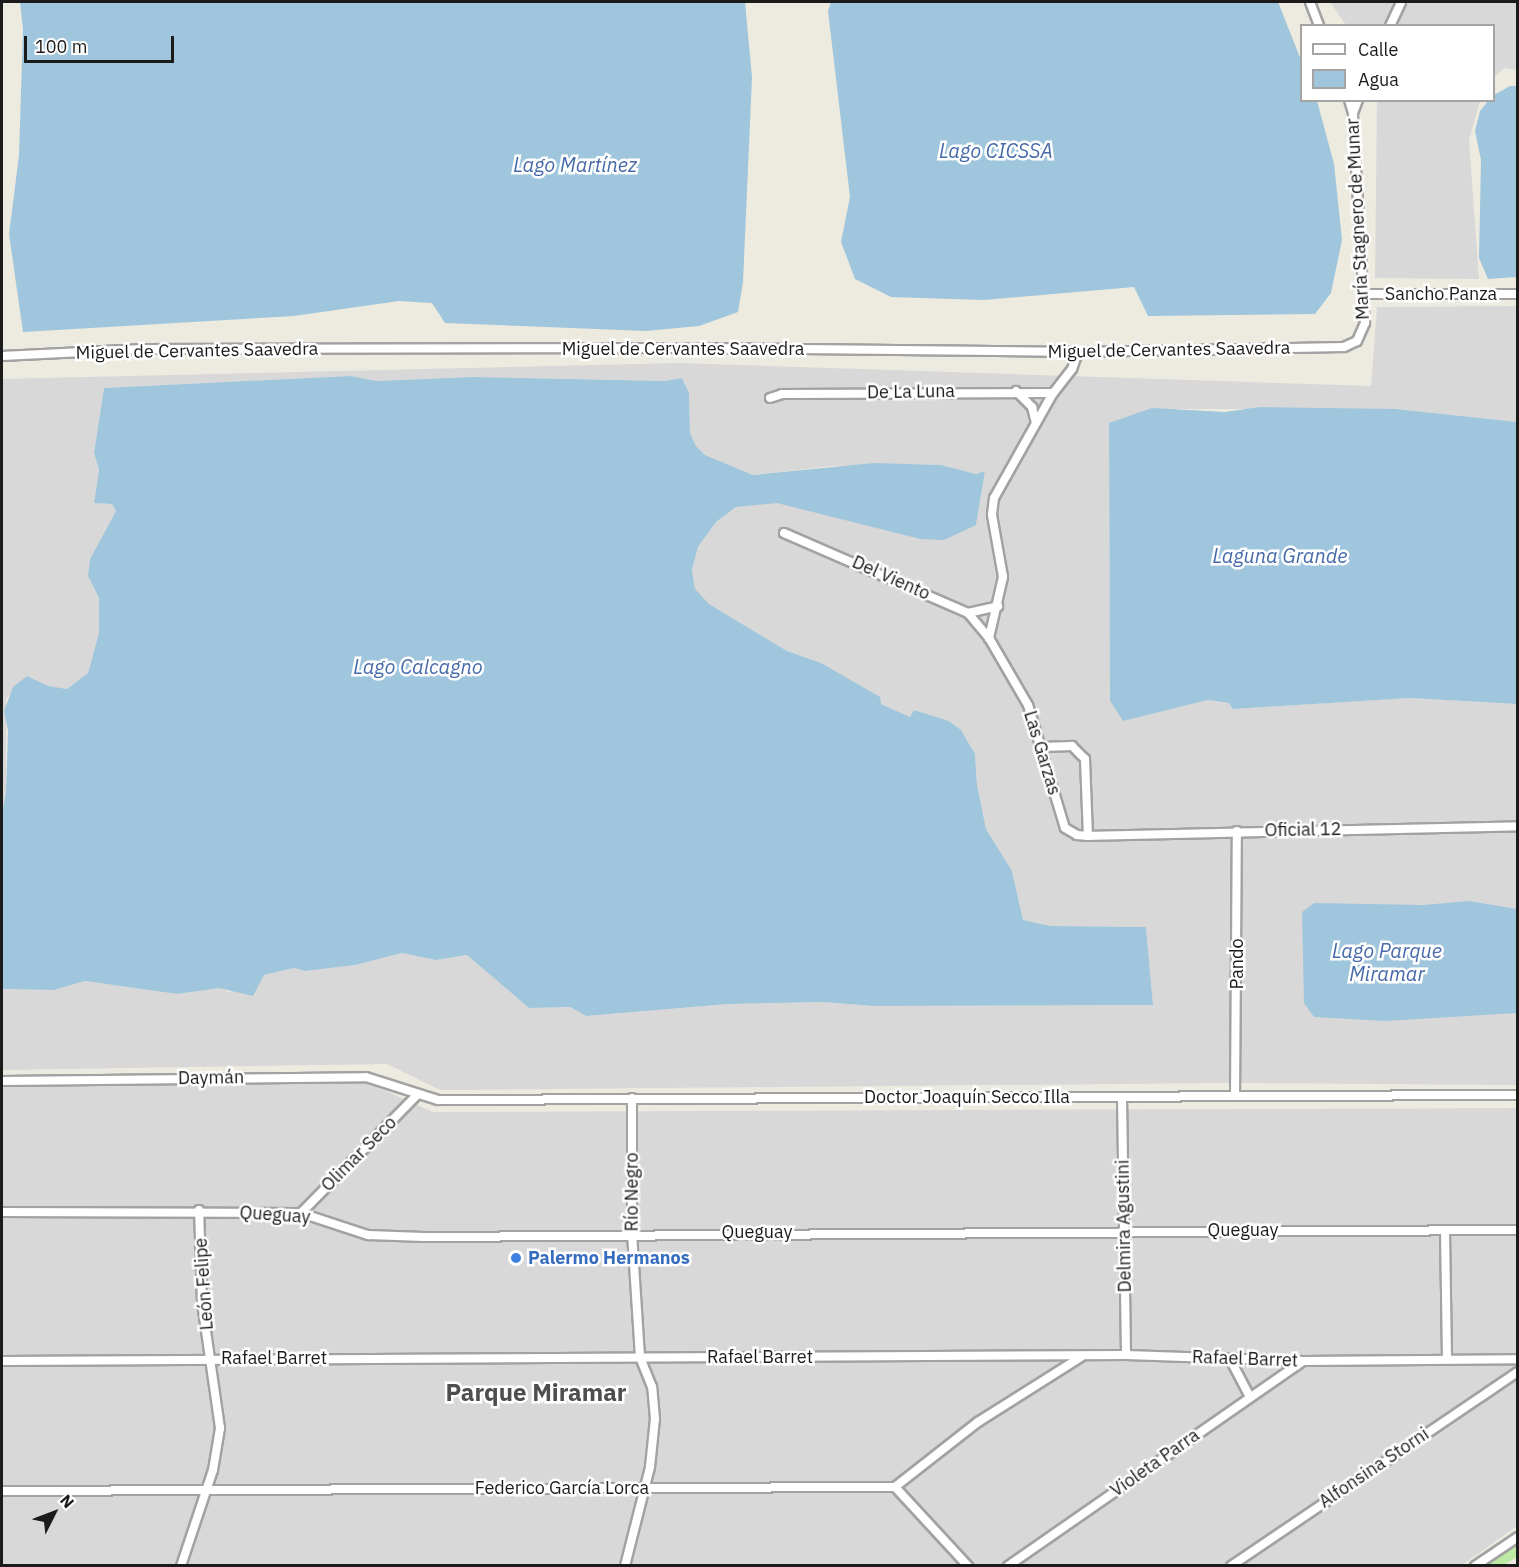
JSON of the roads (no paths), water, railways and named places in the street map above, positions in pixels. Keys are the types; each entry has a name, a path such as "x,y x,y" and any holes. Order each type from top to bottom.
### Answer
{"street":[{"path":"1310,2 1319,24"},
{"path":"1391,24 1401,2"},
{"name":"María Stagnero de Munar","path":"1349,102 1353,113 1365,294 1365,323 1361,337"},
{"path":"1353,113 1357,102"},
{"name":"Sancho Panza","path":"1365,294 1518,294"},
{"name":"Miguel de Cervantes Saavedra","path":"2,356 144,350 713,348 1078,352 1344,347 1361,337"},
{"path":"988,638 998,606 1003,577 992,515 994,498 1053,393 1072,369 1078,352"},
{"path":"1016,391 1032,407 1036,424"},
{"name":"De La Luna","path":"770,398 782,394 1016,391 1053,393"},
{"name":"Del Viento","path":"784,532 968,613"},
{"path":"968,613 998,606"},
{"name":"Las Garzas","path":"968,613 988,638 1028,705 1065,828 1077,835 1088,836"},
{"path":"1042,747 1072,746 1085,759 1088,836"},
{"name":"Oficial 12","path":"1088,836 1518,826"},
{"name":"Pando","path":"1235,1096 1237,831"},
{"name":"Daymán","path":"2,1081 366,1077 417,1095"},
{"name":"Doctor Joaquín Secco Illa","path":"417,1095 438,1100 1518,1095"},
{"name":"Olimar Seco","path":"301,1213 417,1095"},
{"name":"Delmira Agustini","path":"1122,1097 1126,1355"},
{"name":"Río Negro","path":"625,1566 656,1419 652,1387 640,1357 632,1233 632,1098"},
{"name":"Queguay","path":"2,1212 199,1210 301,1213 368,1235 1518,1230"},
{"name":"León Felipe","path":"181,1566 218,1450 220,1428 202,1303 199,1210"},
{"path":"1445,1231 1447,1359"},
{"name":"Rafael Barret","path":"2,1361 211,1358 1082,1357 1126,1355 1304,1361 1518,1359"},
{"path":"1054,1357 1058,1363 1057,1374"},
{"path":"968,1566 895,1487 978,1422 1082,1357"},
{"path":"1230,1359 1250,1397"},
{"name":"Violeta Parra","path":"1008,1566 1304,1361"},
{"name":"Alfonsina Storni","path":"1231,1566 1518,1372"},
{"name":"Federico García Lorca","path":"2,1491 895,1487"},
{"path":"1475,1566 1518,1537"}],"water":[{"name":"Lago Martínez","path":"20,2 745,2 752,77 743,282 738,312 699,326 646,331 445,323 432,303 399,301 294,316 23,332 9,234 19,155 23,29"},
{"name":"Lago CICSSA","path":"831,2 1278,2 1300,57 1300,102 1317,102 1334,164 1342,240 1331,293 1315,314 1148,316 1134,287 984,300 891,297 855,279 841,242 850,197 828,11"},
{"path":"1510,86 1518,86 1517,277 1488,279 1479,258 1481,160 1475,131 1480,111 1487,102 1495,102 1495,94"},
{"name":"Lago Calcagno","path":"350,376 377,381 472,377 664,381 682,378 689,393 690,433 696,446 705,455 753,475 874,463 941,465 976,474 985,471 976,525 944,540 920,539 777,503 736,507 716,522 698,547 692,570 695,589 709,604 787,651 821,663 880,697 881,704 910,717 914,710 949,721 961,730 975,754 977,785 986,829 1012,871 1023,920 1051,926 1146,927 1153,1005 873,1006 823,1002 728,1004 586,1016 570,1007 529,1008 467,955 436,960 402,953 355,965 305,971 294,968 264,975 253,996 219,988 177,994 85,981 54,990 2,989 2,814 6,792 8,731 4,711 13,687 27,676 48,686 67,689 88,673 99,633 99,598 88,576 90,559 116,511 112,504 94,503 99,470 94,453 104,388"},
{"name":"Laguna Grande","path":"1260,407 1396,409 1517,422 1517,704 1410,698 1233,709 1229,703 1208,700 1123,721 1110,701 1109,423 1152,408 1225,412"},
{"name":"Lago Parque Miramar","path":"1469,901 1517,909 1517,1013 1385,1021 1314,1017 1304,1003 1302,912 1314,903 1423,905"}],"place":[{"name":"Palermo Hermanos","path":"516,1258"}],"district":[{"name":"Parque Miramar","path":"536,1393"}]}
